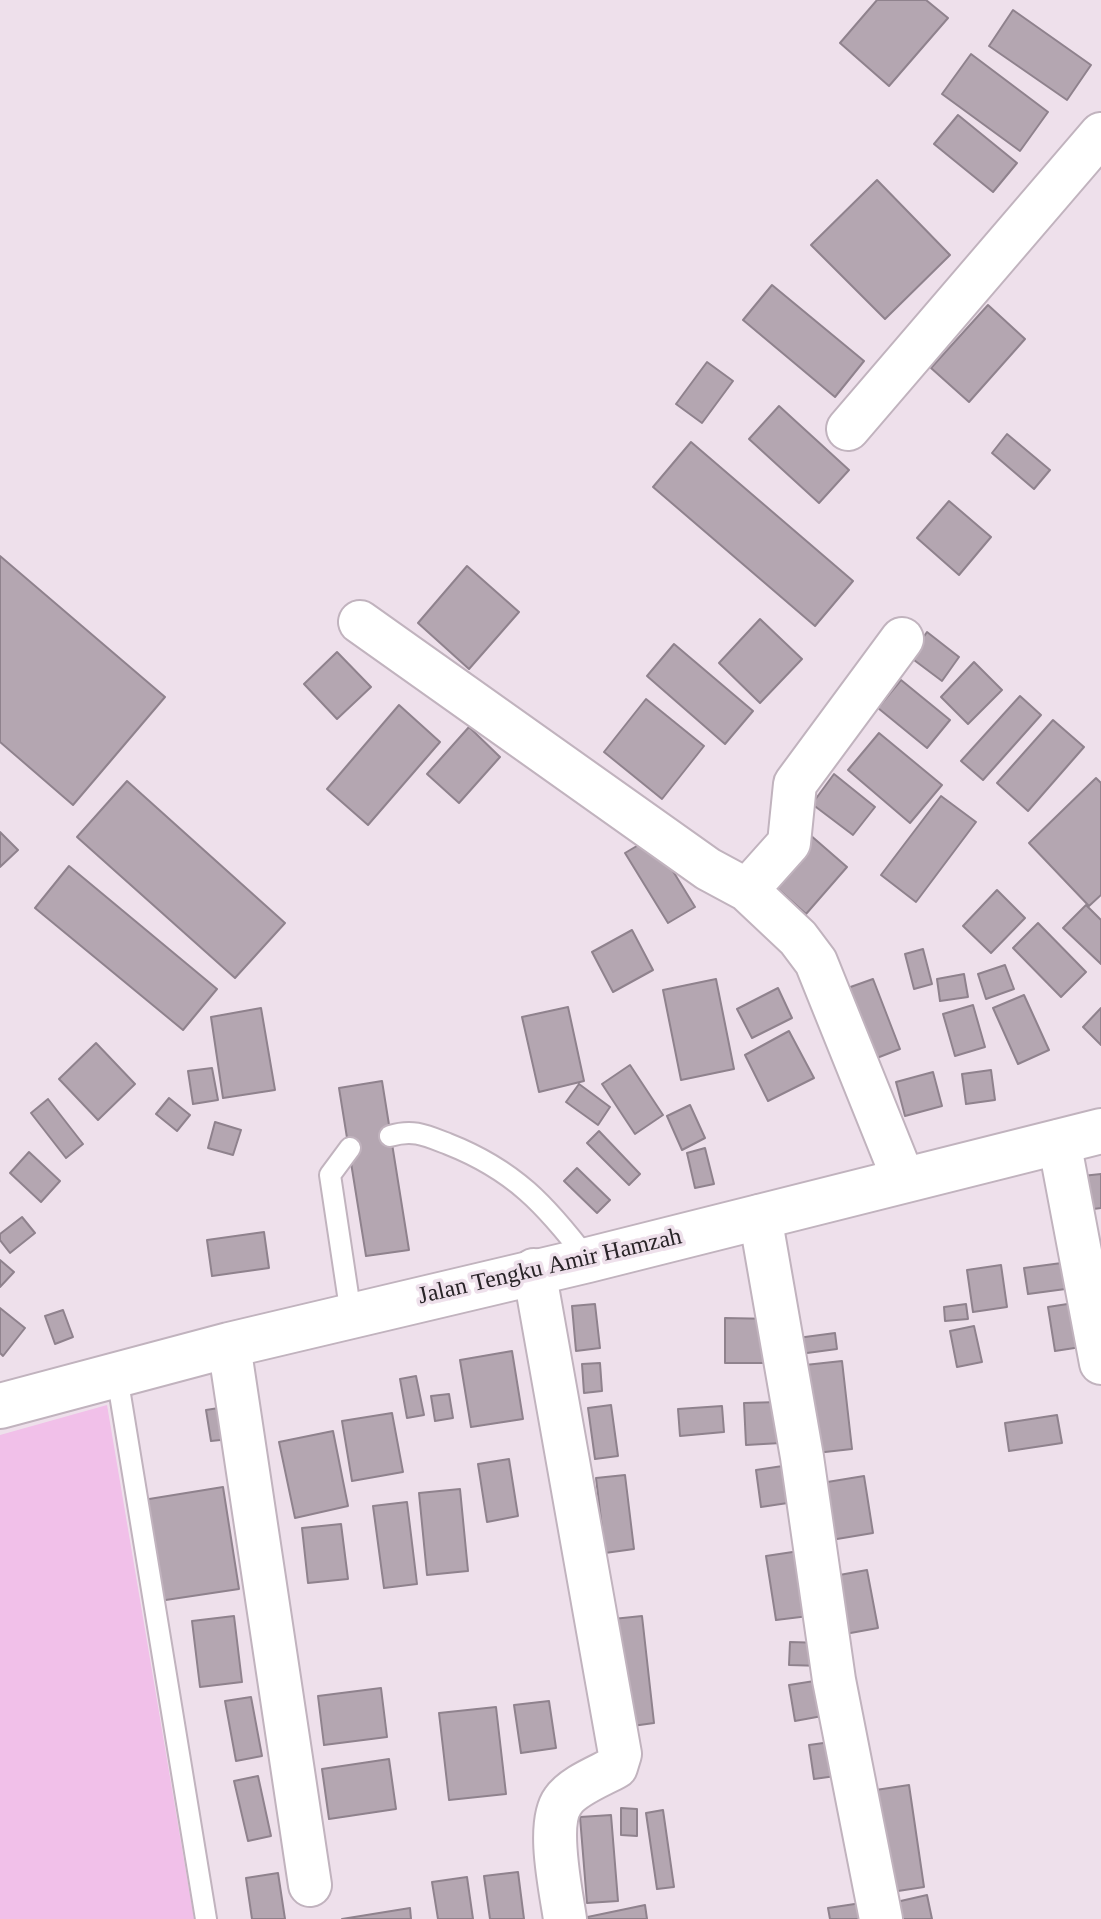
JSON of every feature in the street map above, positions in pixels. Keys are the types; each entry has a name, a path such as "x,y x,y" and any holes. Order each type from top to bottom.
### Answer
{"highway":[{"name":"Jalan Tengku Amir Hamzah","path":"0,1406 229,1345 534,1270 588,1260 903,1178 1101,1131"}],"street":[{"path":"848,429 1101,134"},
{"path":"360,622 708,869 747,890 798,938 816,962 903,1178"},
{"path":"747,890 789,843 795,784 902,639"},
{"path":"1059,1141 1101,1363"},
{"path":"760,1216 802,1457 834,1680 881,1919"},
{"path":"534,1270 620,1754 616,1767 569,1794 558,1810 557,1852 565,1919"},
{"path":"229,1345 310,1885"}],"lane":[{"path":"390,1136 411,1130 479,1156 517,1180 548,1208 588,1260"},
{"path":"350,1148 330,1175 351,1315"},
{"path":"117,1376 206,1919"}],"shaded area":[{"path":"107,1405 194,1919 0,1919 0,1435"}],"building":[{"path":"877,0 926,0 948,18 889,86 840,43"},
{"path":"1013,10 1091,65 1067,100 989,46"},
{"path":"971,54 1048,112 1020,151 942,94"},
{"path":"958,115 1017,163 993,192 934,144"},
{"path":"877,180 950,255 885,319 811,245"},
{"path":"772,285 864,361 835,397 743,320"},
{"path":"988,305 1025,339 969,402 931,368"},
{"path":"707,362 733,381 702,423 676,404"},
{"path":"779,406 849,470 819,503 749,439"},
{"path":"1007,434 1050,470 1034,489 992,453"},
{"path":"691,442 853,581 815,626 653,487"},
{"path":"949,501 991,537 959,575 917,538"},
{"path":"0,556 165,697 73,805 0,742"},
{"path":"467,566 519,612 469,669 418,623"},
{"path":"760,619 802,659 760,703 719,663"},
{"path":"927,632 959,657 942,681 910,657"},
{"path":"674,644 753,711 725,744 647,676"},
{"path":"337,652 371,687 337,719 304,684"},
{"path":"974,662 1002,690 968,724 941,697"},
{"path":"901,680 950,720 927,748 878,708"},
{"path":"1020,696 1041,715 983,780 961,761"},
{"path":"646,699 704,746 662,799 604,752"},
{"path":"399,705 440,742 368,825 327,789"},
{"path":"1053,720 1084,747 1028,811 997,783"},
{"path":"469,727 500,757 459,803 427,774"},
{"path":"879,733 942,785 910,823 848,770"},
{"path":"834,774 875,807 853,835 812,804"},
{"path":"1096,778 1101,783 1101,895 1089,906 1029,843"},
{"path":"127,781 285,923 235,978 77,837"},
{"path":"941,796 976,822 916,902 881,875"},
{"path":"0,832 18,850 0,867"},
{"path":"809,834 847,867 806,914 768,880"},
{"path":"652,837 695,907 668,923 625,853"},
{"path":"69,866 217,989 183,1030 35,908"},
{"path":"997,890 1025,918 991,953 963,926"},
{"path":"1086,905 1101,920 1101,964 1063,928"},
{"path":"1038,923 1086,972 1061,997 1013,948"},
{"path":"632,930 653,970 613,992 592,952"},
{"path":"923,949 932,984 914,989 905,954"},
{"path":"1005,965 1014,989 986,999 978,974"},
{"path":"964,974 968,997 940,1001 937,979"},
{"path":"716,979 734,1069 681,1080 663,990"},
{"path":"873,979 900,1049 869,1061 842,990"},
{"path":"778,988 792,1018 752,1038 737,1009"},
{"path":"1024,995 1049,1050 1018,1064 993,1008"},
{"path":"973,1005 985,1047 955,1056 943,1014"},
{"path":"568,1007 584,1081 539,1092 522,1017"},
{"path":"261,1008 275,1090 223,1098 211,1017"},
{"path":"1101,1008 1101,1045 1083,1027"},
{"path":"789,1031 814,1078 768,1101 745,1055"},
{"path":"96,1043 135,1084 98,1120 59,1079"},
{"path":"630,1065 663,1115 635,1134 602,1084"},
{"path":"212,1068 218,1100 193,1104 188,1071"},
{"path":"991,1070 995,1100 966,1104 962,1074"},
{"path":"933,1072 942,1106 905,1116 896,1082"},
{"path":"382,1081 409,1250 366,1256 339,1088"},
{"path":"579,1084 610,1107 598,1125 566,1102"},
{"path":"169,1098 190,1115 177,1131 156,1114"},
{"path":"48,1099 83,1144 66,1158 31,1113"},
{"path":"690,1105 705,1138 682,1150 667,1116"},
{"path":"215,1122 241,1130 233,1155 208,1148"},
{"path":"599,1131 640,1174 629,1185 587,1143"},
{"path":"705,1148 714,1184 695,1188 687,1153"},
{"path":"29,1152 60,1181 41,1202 10,1173"},
{"path":"577,1168 610,1200 597,1213 564,1181"},
{"path":"1101,1174 1101,1208 1086,1210 1082,1176"},
{"path":"22,1217 35,1233 10,1253 0,1240 0,1234"},
{"path":"264,1232 269,1268 212,1276 207,1240"},
{"path":"0,1260 14,1272 0,1287"},
{"path":"1069,1262 1073,1288 1028,1294 1024,1268"},
{"path":"1001,1265 1007,1307 973,1312 967,1270"},
{"path":"1074,1303 1081,1347 1055,1351 1048,1307"},
{"path":"595,1304 600,1348 576,1351 572,1306"},
{"path":"966,1304 968,1319 945,1321 944,1307"},
{"path":"0,1308 25,1328 3,1356 0,1353"},
{"path":"63,1310 73,1337 55,1344 45,1316"},
{"path":"725,1318 775,1319 775,1363 725,1363"},
{"path":"974,1326 982,1362 957,1367 950,1331"},
{"path":"835,1333 837,1349 792,1355 790,1339"},
{"path":"512,1351 523,1419 471,1427 460,1360"},
{"path":"842,1361 852,1449 807,1454 796,1366"},
{"path":"600,1363 602,1391 584,1393 582,1364"},
{"path":"416,1376 424,1415 407,1418 400,1379"},
{"path":"449,1394 453,1418 435,1421 431,1396"},
{"path":"779,1402 781,1443 746,1445 744,1403"},
{"path":"611,1405 618,1456 595,1459 588,1408"},
{"path":"722,1406 724,1432 680,1436 678,1409"},
{"path":"225,1407 230,1439 211,1441 206,1410"},
{"path":"392,1413 403,1472 352,1481 342,1421"},
{"path":"1057,1415 1062,1443 1009,1451 1005,1423"},
{"path":"333,1431 348,1506 295,1518 279,1442"},
{"path":"509,1459 518,1516 487,1522 478,1464"},
{"path":"796,1464 801,1501 761,1507 756,1470"},
{"path":"625,1475 634,1549 605,1553 596,1478"},
{"path":"864,1476 873,1533 819,1542 809,1485"},
{"path":"223,1487 239,1589 159,1601 143,1500"},
{"path":"460,1489 468,1571 427,1575 419,1493"},
{"path":"407,1502 417,1584 384,1588 373,1506"},
{"path":"341,1524 348,1579 308,1583 302,1528"},
{"path":"806,1550 817,1615 776,1620 766,1556"},
{"path":"867,1570 878,1628 834,1636 823,1578"},
{"path":"234,1616 242,1682 200,1687 192,1621"},
{"path":"642,1616 654,1723 625,1727 613,1619"},
{"path":"790,1642 823,1643 822,1666 789,1665"},
{"path":"827,1679 833,1714 795,1721 789,1685"},
{"path":"381,1688 387,1737 324,1745 318,1696"},
{"path":"251,1697 262,1756 236,1761 225,1701"},
{"path":"549,1701 556,1748 521,1753 514,1705"},
{"path":"496,1707 506,1794 449,1800 439,1713"},
{"path":"845,1740 850,1774 814,1779 809,1745"},
{"path":"389,1759 396,1809 329,1819 322,1769"},
{"path":"258,1776 271,1836 248,1841 234,1781"},
{"path":"909,1785 924,1887 885,1893 869,1791"},
{"path":"621,1808 637,1809 637,1836 621,1835"},
{"path":"663,1810 674,1887 657,1889 646,1813"},
{"path":"611,1815 618,1901 587,1903 580,1817"},
{"path":"518,1872 524,1919 490,1919 484,1876"},
{"path":"278,1873 285,1919 252,1919 246,1878"},
{"path":"467,1877 473,1919 438,1919 432,1882"},
{"path":"927,1895 932,1919 886,1919 883,1905"},
{"path":"868,1902 870,1919 830,1919 828,1908"},
{"path":"645,1905 647,1919 578,1919"},
{"path":"410,1908 411,1919 342,1919"}]}
